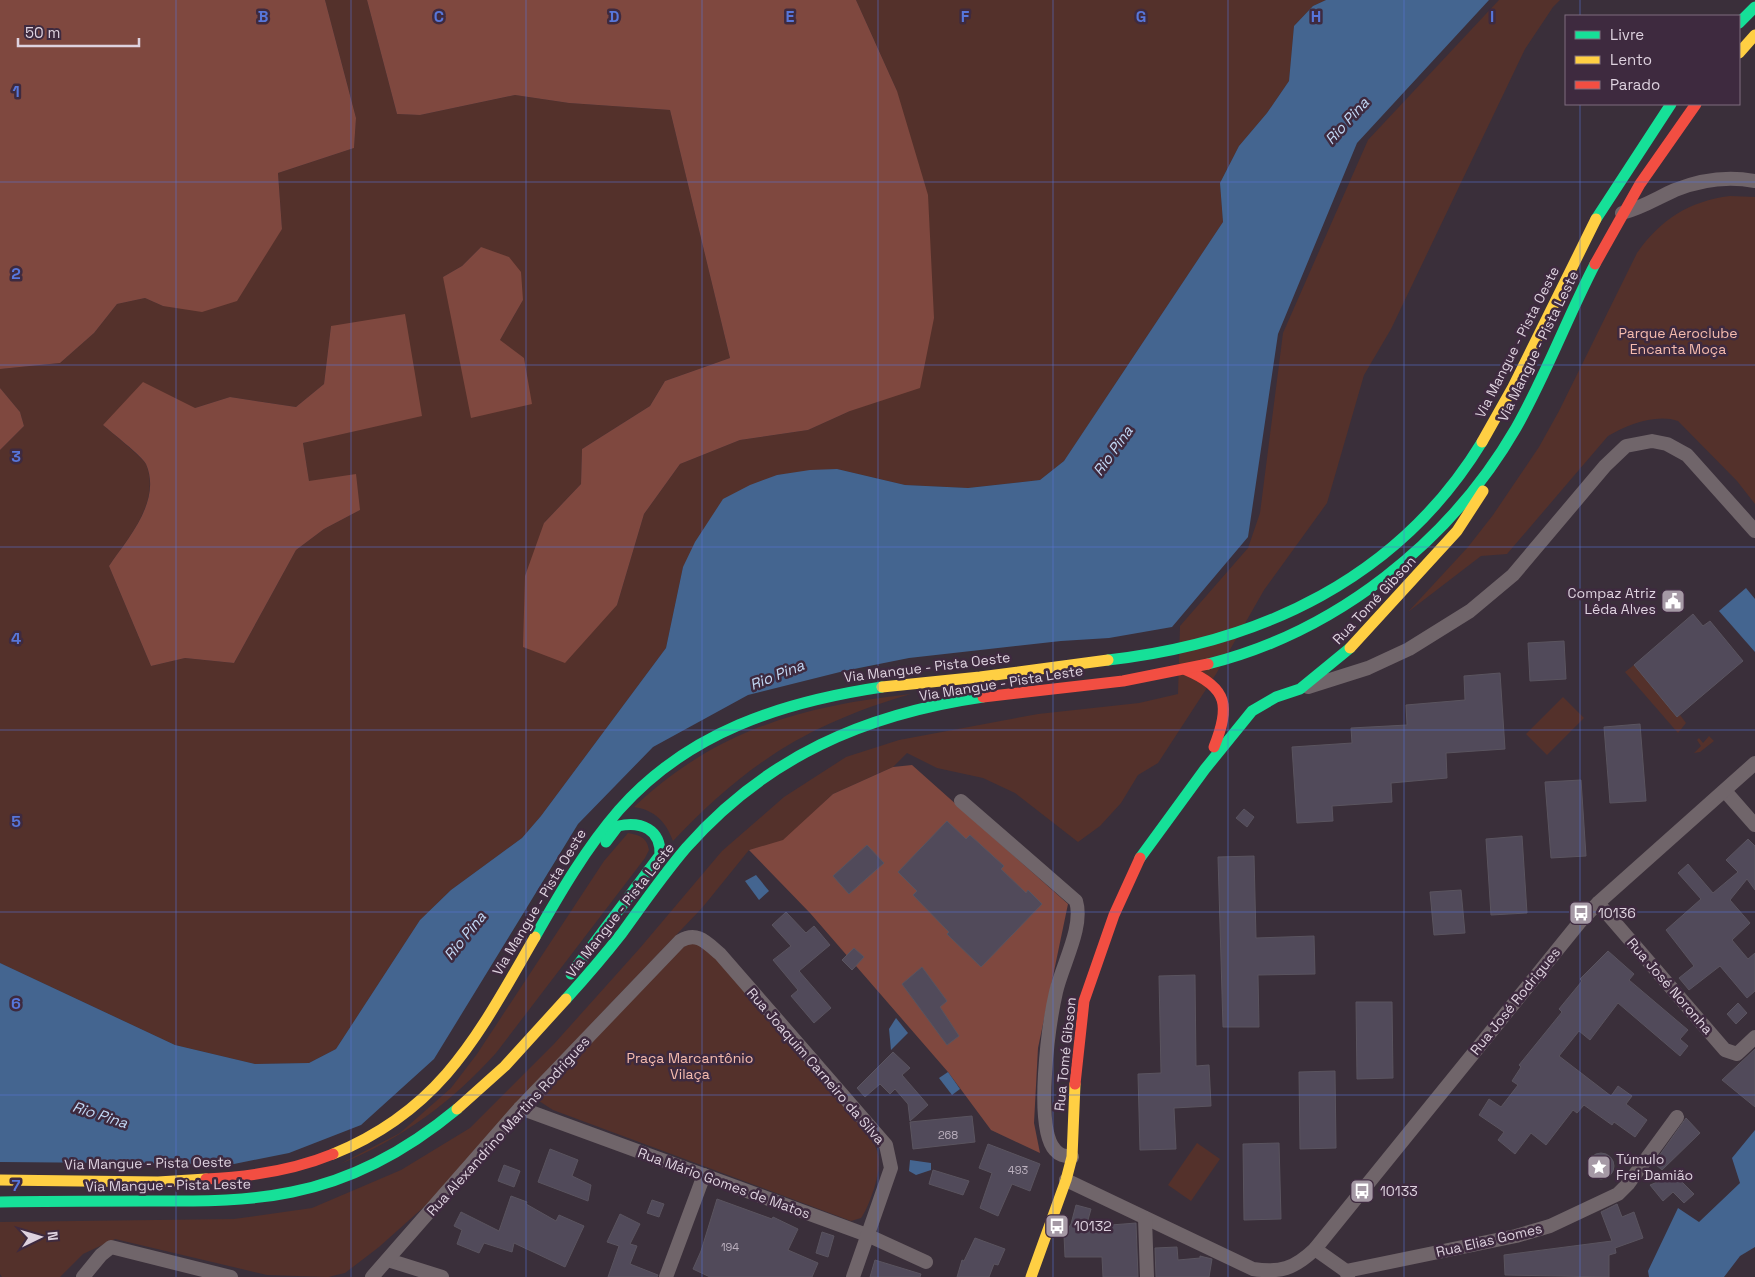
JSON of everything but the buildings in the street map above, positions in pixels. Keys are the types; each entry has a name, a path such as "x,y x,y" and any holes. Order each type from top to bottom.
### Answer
{"main road":[{"path":"1740,23 1755,7"},
{"path":"1740,52 1755,35"},
{"name":"Via Mangue - Pista Oeste","path":"0,1180 222,1178 281,1170 327,1158 373,1137 410,1112 460,1058 484,1022 566,880 599,832 644,784 692,748 728,729 765,713 803,701 858,690 904,683 954,680 1182,649 1247,629 1300,608 1342,583 1391,548 1426,514 1458,478 1502,410 1598,215 1670,105"},
{"name":"Via Mangue - Pista Leste","path":"0,1202 210,1201 251,1199 304,1190 347,1176 397,1153 432,1130 498,1073 570,996 613,944 676,860 747,790 805,751 851,730 938,705 1186,670 1257,649 1283,638 1322,619 1378,583 1437,532 1477,488 1525,412 1593,266 1622,213 1657,157 1695,105"},
{"name":"Rua Tomé Gibson","path":"1031,1277 1066,1180 1072,1157 1073,1101 1084,1001 1114,915 1142,853 1205,769 1252,712 1276,696 1300,689 1343,656 1457,531 1492,478 1525,412"},
{"name":"Rua Tomé Gibson","path":"1186,670 1214,683 1222,695 1225,708 1224,725 1205,769"},
{"path":"498,1073 563,983 657,861 660,849 658,837 646,826 638,823 618,826 538,930"}],"street":[{"path":"1622,213 1642,208 1675,190 1696,183 1718,179 1755,181"},
{"path":"1300,689 1375,665 1438,633 1470,611 1513,575 1605,466 1626,446 1652,441 1667,444 1687,455 1755,531"},
{"name":"Rua José Rodrigues","path":"1146,1218 1252,1269 1273,1272 1301,1262 1315,1249 1537,974 1598,903 1755,763"},
{"path":"1724,791 1755,825"},
{"path":"960,801 1076,901 1079,911 1076,927 1056,992 1051,1016 1045,1080 1045,1114 1048,1137 1054,1150 1062,1156 1072,1157"},
{"name":"Rua José Noronha","path":"1598,903 1725,1050 1737,1054 1752,1041"},
{"name":"Rua Alexandrino Martins Rodrigues","path":"372,1277 520,1108 680,941 689,936"},
{"name":"Rua Joaquim Carneiro da Silva","path":"689,936 701,938 720,954 886,1145 891,1168 853,1277"},
{"name":"Rua Mário Gomes de Matos","path":"520,1108 867,1235 926,1262"},
{"name":"Rua Elias Gomes","path":"1347,1274 1516,1236 1550,1226 1618,1194 1628,1184 1677,1117"},
{"path":"666,1277 704,1175"},
{"path":"1066,1180 1146,1218 1147,1277"},
{"path":"83,1277 101,1255 111,1247 231,1277"},
{"path":"1315,1249 1347,1274"},
{"path":"388,1260 442,1277"}],"green space":[{"path":"325,0 367,0 397,114 420,115 515,95 569,103 670,110 730,358 665,381 650,406 582,449 581,484 544,523 617,605 644,514 680,464 740,440 808,430 850,411 897,91 856,0 1326,0 1313,6 1294,26 1289,81 1267,113 1239,146 1220,183 1223,222 1064,461 1040,480 968,488 905,485 837,469 777,475 683,567 666,648 541,816 522,838 451,890 420,920 336,1049 309,1063 255,1064 175,1045 0,963 0,450 24,426 20,412 0,388 0,369 60,363 94,333 117,304 145,298 163,306 282,229 278,173 354,148 356,118","holes":["481,247 523,300 500,340 443,277 462,266","331,326 422,415 303,443 309,482 360,510 324,529 296,550 234,663 185,658 151,666 109,566 133,531 146,506 149,478 146,464 133,450 103,425 195,408 230,397 296,407 324,384"]},
{"path":"1499,0 1560,0 1553,7 1525,49 1391,329 1364,375 1327,503 1264,590 1216,674 1158,763 1138,775 1121,803 1100,826 1078,842 1015,793 983,778 937,768 907,753 893,767 833,794 783,841 749,850 702,908 594,1021 426,1205 379,1247 345,1273 328,1277 267,1275 115,1239 83,1254 60,1277 2,1277 0,1274 0,1222 234,1219 312,1208 401,1170 470,1128 554,1044 640,948 722,851 784,797 846,757 899,740 1038,714 1139,703 1178,694 1180,626 1248,548 1260,513 1283,333 1368,140"},
{"name":"Parque Aeroclube Encanta Moça","path":"1730,196 1755,197 1755,504 1737,481 1678,421 1661,418 1642,421 1608,436 1507,554 1481,556 1408,612 1468,547 1493,515 1539,447 1559,411 1637,253 1646,241 1655,231 1677,214 1701,202"},
{"path":"1634,665 1677,717 1680,715 1686,723 1678,733 1625,672"},
{"path":"911,694 841,719 810,733 781,750 727,789 673,841 667,828 659,818 648,811 634,807 665,781 696,759 762,726 833,706"},
{"path":"1563,697 1584,718 1547,755 1526,734"},
{"path":"1709,736 1714,741 1700,752 1694,753 1701,746 1697,740 1699,738 1703,743"},
{"path":"628,833 644,839 649,850 645,858 496,1053 462,1088 425,1118 384,1143 340,1164 400,1133 451,1088 477,1054 604,861"},
{"name":"Praça Marcantônio Vilaça","path":"694,941 708,948 873,1141 879,1158 878,1174 870,1199 861,1218 851,1221 553,1110 539,1101 538,1094 683,946"},
{"path":"1197,1143 1220,1159 1191,1201 1168,1185"}],"shaded area":[{"path":"0,0 325,0 356,118 354,148 278,173 282,229 237,301 202,312 163,306 145,298 117,304 94,333 60,363 0,369"},
{"path":"367,0 856,0 897,91 928,195 934,318 920,388 850,411 808,430 740,440 680,464 644,514 617,605 565,663 523,647 525,576 544,523 581,484 582,449 650,406 665,381 730,358 670,110 569,103 515,95 420,115 397,114"},
{"path":"481,247 509,257 521,272 523,300 500,340 524,358 532,404 471,418 443,277 462,266"},
{"path":"405,314 422,416 303,443 309,481 356,474 360,510 324,529 296,550 234,663 185,658 151,666 109,566 141,518 150,492 150,478 143,460 103,425 143,382 195,408 230,397 296,407 324,384 331,326"},
{"path":"0,388 20,412 24,426 0,450"},
{"path":"912,765 1068,904 1038,1048 1034,1123 1040,1153 991,1130 948,1072 810,913 749,850 783,840 833,794 893,767"}],"water":[{"name":"Rio Pina","path":"1326,0 1489,0 1357,143 1278,334 1248,537 1172,627 1109,638 1061,641 909,658 844,671 748,695 653,747 578,824 434,1059 361,1125 289,1153 234,1164 0,1162 0,963 175,1045 255,1064 309,1063 336,1049 420,920 451,890 522,838 541,816 666,648 683,567 695,542 723,499 750,485 777,475 810,470 837,469 905,485 968,488 1040,480 1064,461 1223,222 1220,183 1239,146 1267,113 1289,81 1294,26 1313,6"},
{"path":"1746,588 1755,599 1755,652 1719,611"},
{"path":"756,875 769,891 759,900 745,881"},
{"path":"896,1018 908,1033 891,1050 889,1029"},
{"path":"948,1072 960,1089 952,1095 939,1078"},
{"path":"1755,1130 1755,1247 1740,1256 1724,1277 1649,1277 1648,1271 1678,1208 1699,1222 1740,1183 1732,1158"},
{"path":"910,1160 931,1163 931,1170 916,1175 909,1171"}],"traffic: fast":[{"path":"1740,22 1755,7"},
{"path":"1596,219 1670,105"},
{"path":"1208,664 1255,649 1301,630 1344,605 1385,577 1423,544 1458,508 1489,470 1516,428 1537,388 1595,264"},
{"path":"1108,660 1165,651 1219,638 1272,619 1321,596 1368,566 1410,531 1448,490 1482,442"},
{"path":"1140,858 1205,769 1252,711 1276,697 1300,689 1350,648"},
{"path":"535,937 574,871 595,840 619,810 646,783 675,760 706,741 739,725 773,712 845,693 882,687"},
{"path":"566,999 615,942 686,848 717,816 750,788 784,765 820,745 858,728 898,715 983,697"},
{"path":"571,974 660,855 657,839 653,833 642,826 618,826 606,842"},
{"path":"0,1202 220,1200 256,1198 292,1192 315,1187 380,1161 420,1137 457,1109"}],"traffic: slow":[{"path":"1740,52 1755,35"},
{"path":"1482,442 1513,387 1596,219"},
{"path":"1350,648 1457,531 1483,491"},
{"path":"882,687 980,677 1108,660"},
{"path":"333,1154 371,1136 403,1115 430,1091 454,1065 475,1036 535,937"},
{"path":"457,1109 505,1066 566,999"},
{"path":"1031,1277 1066,1180 1072,1157 1075,1084"},
{"path":"0,1180 158,1182 206,1179"}],"traffic: jam":[{"path":"1595,264 1640,184 1695,105"},
{"path":"983,697 1123,681 1208,664"},
{"path":"1186,670 1211,684 1222,700 1224,710 1214,747"},
{"path":"1075,1084 1084,1001 1114,915 1140,858"},
{"path":"206,1179 271,1172 318,1160 333,1154"}],"place":[{"name":"Compaz Atriz Lêda Alves","path":"1673,601"},
{"name":"10136","path":"1581,913"},
{"name":"Túmulo Frei Damião","path":"1599,1167"},
{"name":"10133","path":"1362,1191"},
{"name":"10132","path":"1057,1226"}]}
